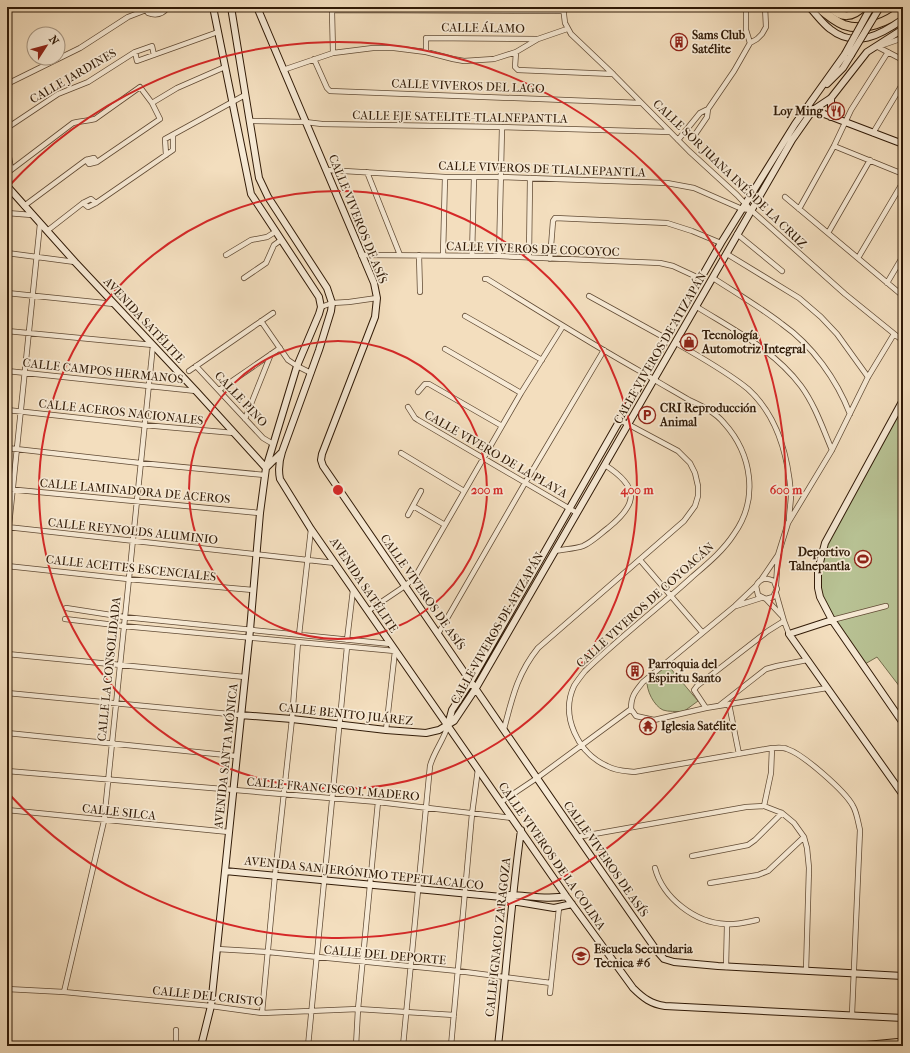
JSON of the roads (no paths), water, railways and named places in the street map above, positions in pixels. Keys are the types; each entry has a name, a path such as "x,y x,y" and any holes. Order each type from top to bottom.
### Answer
{"highway":[{"path":"818,7 836,21 850,26 867,26 884,21 903,9"}],"main road":[{"path":"830,7 836,13 849,16 854,15 863,7"},
{"path":"861,1046 903,1042"}],"street":[{"path":"7,84 80,48 118,22 128,17 147,10 152,15 157,14 164,12 168,7"},
{"path":"213,7 251,194 319,297 321,307 297,366 272,444 266,468"},
{"path":"231,7 259,178 263,188 327,288 332,303 329,319 319,350 282,452 266,468"},
{"name":"CALLE VIVEROS DE ASÍS","path":"257,7 374,283 377,298 375,316 322,454 321,460 323,466 536,778 664,959 674,962 726,967 902,976"},
{"path":"746,7 746,30 750,43"},
{"path":"692,139 707,117 708,109 734,71 750,43 757,39 766,27 765,7"},
{"path":"809,7 830,29 846,38 873,37 903,19"},
{"path":"848,54 871,7"},
{"path":"848,54 880,7"},
{"path":"283,70 332,53 373,48 394,48 426,52 453,60 473,61 494,59 516,52 538,39 567,29 563,9 334,10 332,12 332,53"},
{"name":"CALLE SOR JUANA INÉS DE LA CRUZ","path":"567,29 744,206"},
{"name":"CALLE VIVEROS DE ATIZAPÁN","path":"448,725 452,710 471,681 721,243 796,124 810,109 831,98 867,52 903,29"},
{"path":"135,52 137,61 218,32"},
{"name":"CALLE ÁLAMO","path":"426,52 426,38 538,39"},
{"path":"875,48 903,38"},
{"name":"CALLE JARDINES","path":"7,128 58,94 88,82 135,52 152,46 154,54"},
{"path":"875,48 888,52 903,60"},
{"path":"516,52 516,67 518,70 613,74"},
{"path":"799,208 834,146 845,122 888,52"},
{"name":"CALLE VIVEROS DE ATIZAPÁN","path":"448,725 458,717 476,688 556,551 810,109 814,98 848,54"},
{"name":"CALLE VIVEROS DEL LAGO","path":"314,59 327,88 330,91 641,103"},
{"path":"152,103 177,88 225,67"},
{"path":"873,133 903,83"},
{"path":"9,171 73,123 95,119 140,87 152,103 160,119 95,160 88,162 24,206"},
{"path":"166,155 165,139 245,95"},
{"path":"831,98 831,117"},
{"path":"678,140 700,113 708,109"},
{"path":"810,109 903,144"},
{"name":"CALLE EJE SATELITE-TLALNEPANTLA","path":"250,121 670,132"},
{"path":"499,256 502,127"},
{"path":"83,203 88,207 94,201 173,150 173,135"},
{"path":"7,145 9,171"},
{"path":"834,146 903,174"},
{"path":"828,233 870,160"},
{"name":"CALLE VIVEROS DE TLALNEPANTLA","path":"327,170 445,177 500,177 667,183 694,188 744,206 751,210"},
{"path":"367,172 400,255"},
{"path":"443,255 445,177"},
{"path":"472,256 474,177"},
{"path":"529,258 530,178"},
{"path":"858,258 903,182"},
{"name":"AVENIDA SATÉLITE","path":"7,186 40,224 266,468"},
{"path":"786,197 903,296"},
{"path":"47,231 83,203 94,201"},
{"name":"CALLE SOR JUANA INÉS DE LA CRUZ","path":"751,210 845,294 903,341"},
{"path":"7,213 32,215"},
{"path":"550,259 553,221 555,218 667,222 721,243"},
{"path":"7,545 40,224"},
{"path":"226,255 251,240 267,237 275,232"},
{"path":"737,234 782,271"},
{"path":"244,278 266,262 274,245 281,240"},
{"path":"7,253 75,262"},
{"path":"727,254 799,298 821,317 837,334 868,377"},
{"name":"CALLE VIVEROS DE COCOYOC","path":"361,255 499,256 660,263 673,266 701,279"},
{"path":"419,255 420,292"},
{"path":"887,283 903,256"},
{"path":"302,270 311,263"},
{"path":"713,278 783,324 809,348 838,388 850,414"},
{"name":"CALLE VIVEROS DE COYOACÁN","path":"485,279 654,380 712,412 723,421 732,432 741,448 750,476 749,500 746,514 734,534 715,556 584,671 574,686 570,699 569,713 571,724 581,745 592,757 607,766 620,771 634,772 772,748 786,748 800,755 841,790 853,805 860,830 852,1014"},
{"path":"7,293 114,304"},
{"path":"589,296 667,339"},
{"path":"321,307 332,303 377,298"},
{"path":"697,307 762,347 790,373 802,387 811,402 832,450"},
{"path":"189,371 273,313"},
{"path":"465,316 542,360"},
{"path":"261,321 288,360 310,373"},
{"path":"368,611 405,586 415,576 520,393 563,326"},
{"path":"7,331 153,345"},
{"path":"788,523 832,450 868,377 894,334"},
{"path":"676,343 733,378 749,390 761,403 776,427 782,443 791,495 788,523 778,555 776,593 782,616 789,634 903,795"},
{"name":"CALLE LA CONSOLIDADA","path":"64,992 104,820 153,345"},
{"path":"306,345 319,350"},
{"path":"219,390 280,348"},
{"path":"445,349 520,393"},
{"path":"438,634 604,350"},
{"path":"245,419 271,354"},
{"name":"CALLE PINO","path":"196,366 263,438 272,444"},
{"name":"CALLE CAMPOS HERMANOS","path":"7,371 196,391"},
{"path":"418,392 425,384 435,386 502,426"},
{"path":"903,400 825,543 818,570 818,588 820,597 832,620 903,723"},
{"name":"CALLE VIVERO DE LA PLAYA","path":"408,407 418,420 577,513"},
{"name":"CALLE ACEROS NACIONALES","path":"7,410 234,433"},
{"path":"504,729 513,694 519,678 528,661 538,648 684,521 695,506 698,496 698,486 690,463 678,451 620,420"},
{"path":"272,444 282,452"},
{"path":"7,448 265,475"},
{"name":"AVENIDA SATÉLITE","path":"282,452 278,471 280,479 311,529 448,725"},
{"path":"402,453 464,491"},
{"path":"556,551 582,547 590,543 624,514 631,502 630,491 626,482 618,473 605,465"},
{"name":"AVENIDA SANTA MÓNICA","path":"201,1046 211,1006 250,630 260,513 266,468"},
{"name":"CALLE LAMINADORA DE ACEROS","path":"7,489 260,513"},
{"path":"408,515 421,491"},
{"path":"413,506 445,525"},
{"name":"CALLE REYNOLDS ALUMINIO","path":"8,527 335,563"},
{"path":"298,634 311,529"},
{"path":"778,555 756,586 735,606 643,682 631,699 631,709 636,716 654,720 706,708 827,688"},
{"path":"640,560 702,632"},
{"name":"CALLE ACEITES ESCENCIALES","path":"7,566 253,590"},
{"path":"761,580 765,578 770,579 774,581 776,585"},
{"path":"756,586 756,591 782,616"},
{"path":"347,640 353,590"},
{"path":"735,606 773,597 776,593"},
{"path":"789,634 832,620 886,606"},
{"path":"66,608 124,617 391,644"},
{"path":"65,619 123,626 395,651 386,730"},
{"path":"706,708 694,690 697,686 768,631 784,621"},
{"path":"262,1013 292,719 298,642"},
{"path":"308,1046 347,647"},
{"path":"7,654 245,678"},
{"path":"718,706 766,669 807,660"},
{"path":"7,693 240,715"},
{"path":"729,704 739,754"},
{"path":"501,802 631,709"},
{"name":"CALLE BENITO JUÁREZ","path":"240,715 426,733 439,730 448,725"},
{"path":"403,1046 430,766 436,750 446,734 448,725"},
{"name":"CALLE VIVEROS DE LA COLINA","path":"448,725 566,896 633,988 651,1003 665,1006 852,1014 903,1018"},
{"path":"7,733 236,756"},
{"path":"764,806 771,773 772,748"},
{"path":"451,1046 472,814 478,768"},
{"name":"CALLE FRANCISCO I. MADERO","path":"7,771 378,802 512,818"},
{"path":"356,1046 358,1009 378,802"},
{"path":"577,837 746,806 764,806 782,813 794,823 804,837 807,848 809,868 806,971"},
{"name":"CALLE SILCA","path":"7,810 229,832"},
{"path":"692,856 748,845 782,813"},
{"name":"CALLE IGNACIO ZARAGOZA","path":"498,1046 506,977 512,898 521,830"},
{"path":"710,883 758,875 768,871 804,837"},
{"path":"655,868 657,876 663,887 675,901 690,913 708,921 727,924 757,920"},
{"name":"AVENIDA SAN JERÓNIMO TEPETLACALCO","path":"225,871 324,879 512,898 558,898 566,896"},
{"name":"AVENIDA SAN JERÓNIMO TEPETLACALCO","path":"512,898 554,908 572,904"},
{"path":"550,993 559,908"},
{"path":"726,967 727,924"},
{"path":"902,976 903,932"},
{"name":"CALLE DEL DEPORTE","path":"217,949 268,952 551,983"},
{"name":"CALLE DEL CRISTO","path":"7,989 64,992 211,1006 262,1013 358,1009 454,1015"},
{"path":"176,1030 176,1046"}],"place":[{"name":"Sams Club Satélite","path":"679,42"},
{"name":"Loy Ming","path":"836,111"},
{"name":"Tecnología Automotriz Integral","path":"689,342"},
{"name":"CRI Reproducción Animal","path":"647,415"},
{"name":"Deportivo Talnepantla","path":"863,559"},
{"name":"Parroquia del Espiritu Santo","path":"635,671"},
{"name":"Iglesia Satélite","path":"648,726"},
{"name":"Escuela Secundaria Tecnica #6","path":"581,956"}]}
